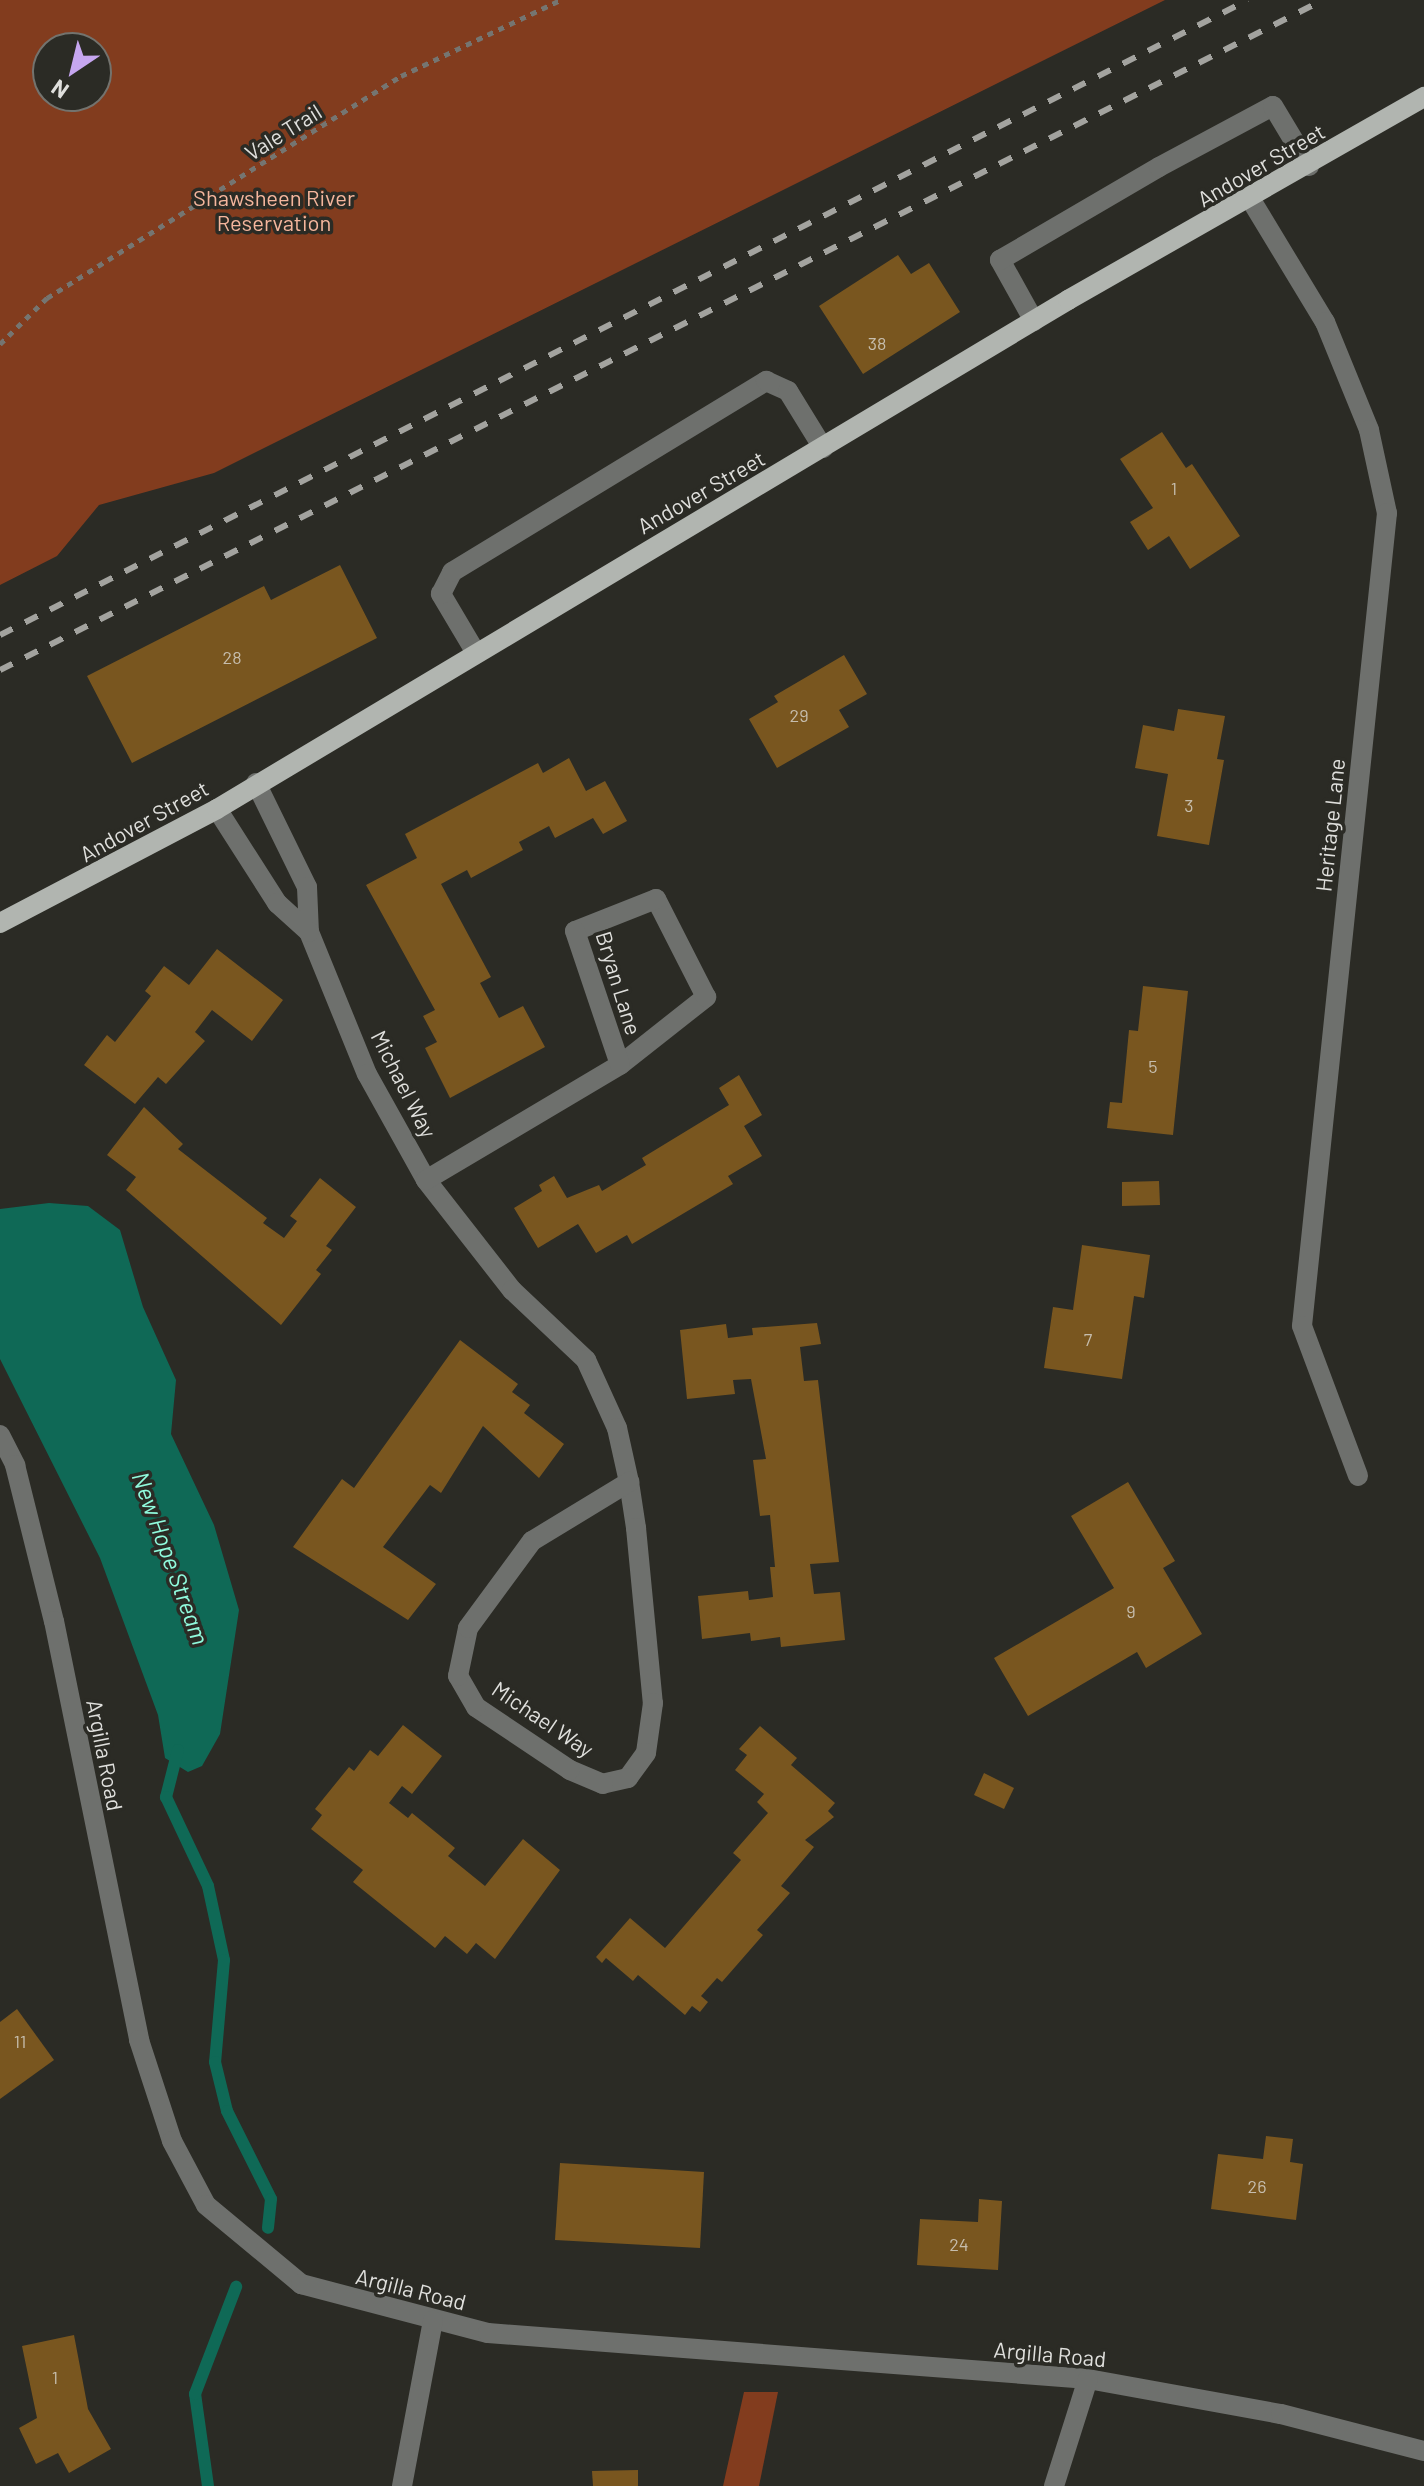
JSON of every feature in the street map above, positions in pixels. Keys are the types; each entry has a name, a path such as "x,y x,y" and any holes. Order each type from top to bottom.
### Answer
{"main road":[{"name":"Andover Street","path":"0,923 217,809 1034,321 1251,200 1424,97"}],"street":[{"path":"1034,321 1000,260 1159,167 1273,106 1309,166"},
{"name":"Heritage Lane","path":"1251,200 1325,322 1369,430 1387,513 1302,1326 1358,1476"},
{"path":"476,653 441,594 452,572 766,381 788,391 823,448"},
{"name":"Michael Way","path":"256,783 307,887 309,932 367,1074 426,1180 512,1290 586,1360 617,1428 629,1482 653,1703 646,1753 628,1778 603,1784 570,1770 476,1707 458,1676 468,1628 532,1541 629,1482"},
{"name":"Michael Way","path":"217,809 277,903 309,932"},
{"name":"Bryan Lane","path":"426,1180 620,1065 706,997 656,899 575,931 620,1065"},
{"name":"Argilla Road","path":"0,1435 15,1465 54,1621 139,2040 172,2141 206,2205 301,2284 433,2321 504,2334 1088,2379 1281,2414 1424,2451"},
{"path":"402,2486 433,2321"},
{"path":"1054,2486 1088,2379"}],"path":[{"name":"Vale Trail","path":"0,344 47,298 401,76 560,0"}],"green space":[{"name":"Shawsheen River Reservation","path":"0,0 1165,0 214,473 99,505 57,556 0,585"},
{"path":"744,2392 778,2392 759,2486 723,2486"}],"water":[{"path":"49,1203 88,1206 120,1230 143,1307 176,1380 171,1434 214,1525 239,1610 220,1734 202,1766 188,1772 165,1758 158,1715 100,1558 0,1359 0,1209"}],"building":[{"path":"898,255 911,274 929,263 960,312 863,374 819,306"},
{"path":"1162,432 1186,468 1192,464 1240,536 1190,569 1169,536 1148,550 1130,522 1153,508 1120,459"},
{"path":"340,565 377,638 132,763 87,676 264,586 271,600"},
{"path":"844,655 867,694 839,710 849,727 777,768 749,719 778,702 774,696"},
{"path":"1178,709 1225,716 1217,759 1224,760 1209,845 1157,836 1168,774 1135,768 1143,725 1174,731"},
{"path":"569,758 586,791 605,781 627,821 603,834 593,818 555,838 549,826 519,842 523,850 471,878 467,870 441,884 491,977 480,983 499,1018 523,1006 545,1047 450,1098 425,1048 437,1042 423,1016 435,1010 366,885 417,858 405,834 538,763 543,773"},
{"path":"217,949 283,1000 252,1041 212,1010 195,1032 205,1041 166,1084 158,1077 135,1104 84,1065 107,1035 115,1042 151,996 145,991 164,966 189,985"},
{"path":"1143,986 1188,991 1173,1135 1107,1128 1110,1102 1122,1103 1129,1030 1138,1031"},
{"path":"739,1075 762,1115 744,1126 762,1156 728,1176 733,1184 632,1244 627,1235 596,1253 578,1224 538,1248 514,1208 542,1191 539,1185 554,1176 567,1198 599,1185 602,1191 646,1165 642,1158 729,1105 719,1088"},
{"path":"144,1107 183,1144 178,1149 267,1218 263,1223 284,1238 297,1221 290,1216 320,1178 356,1207 326,1246 332,1250 316,1270 321,1274 281,1325 126,1190 136,1177 107,1155"},
{"path":"1159,1181 1160,1205 1122,1206 1122,1182"},
{"path":"1082,1245 1150,1255 1144,1298 1134,1296 1122,1379 1044,1368 1053,1307 1073,1310"},
{"path":"817,1323 821,1344 800,1347 804,1381 818,1380 839,1562 810,1564 814,1594 840,1592 845,1640 781,1647 780,1637 751,1641 750,1633 702,1639 698,1596 748,1591 749,1600 773,1597 770,1567 775,1567 770,1515 760,1516 753,1460 766,1459 751,1379 733,1380 735,1394 687,1399 680,1330 726,1324 728,1338 753,1335 752,1328"},
{"path":"460,1340 518,1384 512,1392 530,1405 524,1413 564,1444 539,1478 483,1426 441,1493 430,1485 383,1547 436,1584 408,1620 293,1547 342,1479 354,1488"},
{"path":"1128,1482 1175,1561 1163,1568 1202,1634 1146,1668 1137,1652 1028,1716 994,1658 1114,1588 1071,1516"},
{"path":"403,1725 442,1756 412,1794 402,1786 389,1803 408,1818 412,1813 455,1848 448,1856 485,1886 523,1839 560,1870 495,1959 476,1943 467,1954 445,1936 435,1948 353,1882 363,1870 311,1829 322,1815 315,1809 349,1767 354,1771 370,1750 378,1756"},
{"path":"760,1726 797,1758 791,1765 835,1803 828,1811 834,1817 805,1840 814,1847 781,1886 790,1893 757,1930 763,1935 722,1982 717,1978 701,1996 708,2002 700,2012 692,2006 685,2015 638,1975 633,1981 606,1958 602,1963 596,1957 630,1918 665,1948 741,1860 733,1853 768,1813 757,1802 764,1794 735,1770 747,1755 739,1749"},
{"path":"984,1773 1014,1788 1004,1809 974,1795"},
{"path":"17,2009 54,2060 0,2099 0,2022"},
{"path":"1266,2136 1293,2139 1290,2162 1303,2164 1296,2220 1211,2209 1218,2154 1263,2159"},
{"path":"560,2163 704,2172 700,2248 555,2240"},
{"path":"979,2199 1002,2201 998,2270 917,2265 920,2219 978,2222"},
{"path":"74,2335 88,2409 111,2449 69,2473 58,2453 36,2464 19,2428 37,2418 22,2346"},
{"path":"638,2470 638,2486 593,2486 592,2471"}],"waterway":[{"name":"New Hope Stream","path":"178,1750 166,1797 208,1886 224,1960 215,2062 227,2111 271,2199 268,2228"},
{"name":"New Hope Stream","path":"208,2486 195,2394 236,2287"}],"railway":[{"path":"0,635 1248,0"},
{"path":"0,670 1323,0"}]}
